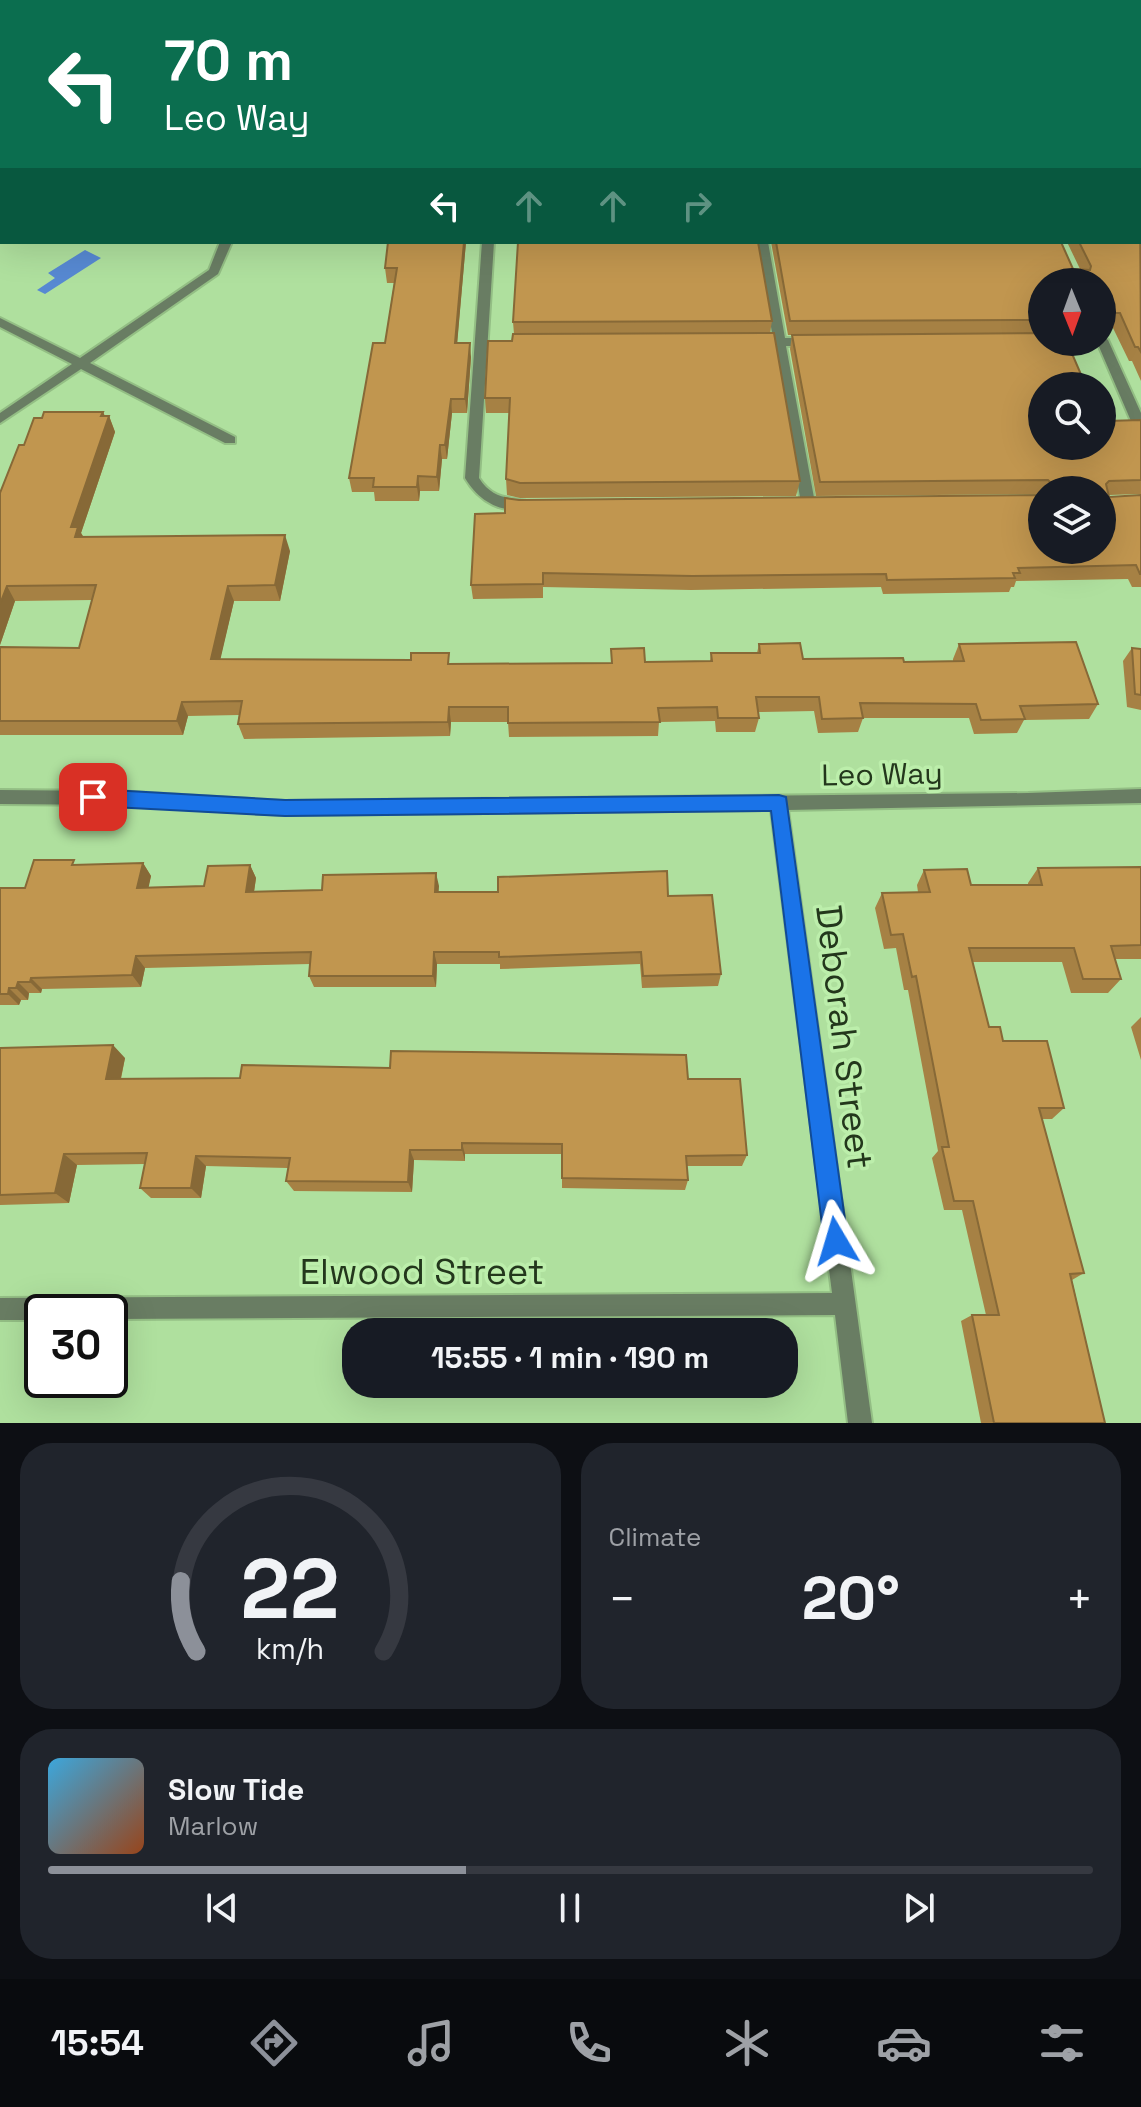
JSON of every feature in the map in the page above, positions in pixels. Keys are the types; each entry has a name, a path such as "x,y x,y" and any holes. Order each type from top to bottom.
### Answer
{"street":[{"path":"0,419 214,272 225,244"},
{"path":"488,244 472,478 484,495 496,502 536,505"},
{"path":"762,244 808,503"},
{"path":"0,322 230,440"},
{"path":"748,342 826,342"},
{"path":"483,343 498,343"},
{"path":"1109,356 1141,428"},
{"path":"792,503 824,503"},
{"name":"Leo Way","path":"0,797 115,798 285,808 1141,796"},
{"name":"Deborah Street","path":"779,803 860,1423"},
{"name":"Elwood Street","path":"0,1309 844,1304"}],"water":[{"path":"85,250 101,258 45,294 37,290 55,278 48,273"}],"building":[{"path":"388,244 464,244 455,343 470,343 465,399 451,399 445,445 440,445 437,477 418,476 417,487 373,487 374,478 349,478 373,343 385,343 397,268 385,268"},
{"path":"518,244 758,244 772,321 513,322"},
{"path":"776,244 1062,244 1073,268 1028,268 1028,320 790,321"},
{"path":"1080,244 1140,244 1141,352 1135,347 1120,313 1116,313 1116,268 1090,268"},
{"path":"774,333 800,481 520,483 506,479 510,398 485,398 488,341 512,341 513,334"},
{"path":"1028,333 1028,356 1073,356 1080,372 1028,372 1028,460 1116,460 1116,421 1141,420 1141,480 1116,481 1116,476 1028,476 1028,480 820,482 792,335"},
{"path":"44,412 103,412 101,416 109,416 71,527 78,527 75,537 285,535 275,585 228,586 211,659 411,660 411,653 449,653 448,664 612,663 611,649 644,648 645,662 712,661 711,653 760,653 759,644 800,643 803,659 964,661 959,644 1076,642 1098,704 1020,706 1025,719 981,720 976,704 860,703 863,718 822,719 819,697 756,697 759,718 718,718 717,707 658,708 660,722 508,723 508,707 449,707 448,722 238,724 242,701 182,702 177,721 0,721 0,647 79,648 96,585 7,586 0,604 0,493 19,445 24,445 34,418 42,418"},
{"path":"1028,495 1028,564 1116,564 1116,497 1141,495 1141,574 1136,565 1018,568 1020,573 1013,573 1015,578 887,580 886,574 692,576 543,573 543,584 471,585 475,514 505,513 505,498"},
{"path":"1132,648 1141,649 1141,695 1135,694"},
{"path":"34,860 74,860 72,865 143,863 137,888 204,886 208,866 250,865 246,892 322,890 323,875 436,873 435,892 498,892 498,877 667,871 668,896 712,895 721,974 643,976 641,952 499,957 499,952 434,952 433,976 309,976 311,952 136,956 132,975 31,978 30,982 18,982 16,988 9,988 8,994 0,994 0,888 25,888"},
{"path":"1141,867 1141,945 1111,946 1121,979 1083,979 1074,948 969,948 989,1027 1000,1027 1003,1041 1047,1041 1064,1108 1039,1108 1084,1273 1070,1274 1105,1423 994,1423 972,1315 999,1315 973,1201 954,1201 942,1147 949,1147 916,976 912,977 903,934 891,935 882,893 930,892 924,870 967,869 971,885 1042,885 1038,868"},
{"path":"113,1045 106,1079 240,1078 242,1065 390,1068 391,1051 686,1055 688,1079 740,1079 747,1155 686,1156 688,1180 562,1178 562,1144 462,1143 462,1150 410,1150 408,1182 286,1181 290,1158 196,1156 191,1188 140,1188 147,1153 64,1154 55,1193 0,1195 0,1048"}],"route":[{"path":"93,797 285,808 779,803 836,1241"}]}
